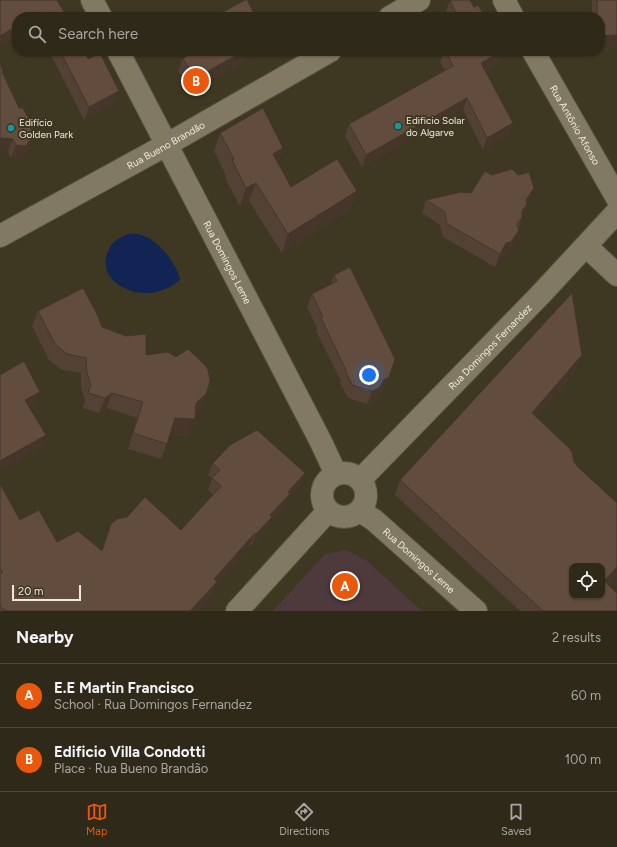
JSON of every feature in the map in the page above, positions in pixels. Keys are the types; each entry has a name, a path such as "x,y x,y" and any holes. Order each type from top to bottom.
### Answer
{"street":[{"path":"92,0 98,12"},
{"path":"399,12 419,0"},
{"path":"504,0 510,12"},
{"name":"Rua Domingos Leme","path":"121,56 317,433 336,474"},
{"name":"Rua Bueno Brandão","path":"0,236 166,145 321,56"},
{"name":"Rua Antônio Afonso","path":"536,56 617,198"},
{"name":"Rua Domingos Fernandez","path":"360,480 536,300 617,212"},
{"path":"586,246 617,275"},
{"path":"344,473 353,474 360,480 365,487 367,495 365,504 360,511 353,516 344,518 336,516 328,511 324,504 322,495 328,479 336,474 344,473"},
{"path":"237,611 328,511"},
{"name":"Rua Domingos Leme","path":"360,511 374,520 476,611"}],"shaded area":[{"path":"346,550 367,561 422,611 273,611 325,554"}],"water":[{"path":"128,234 138,234 147,237 160,246 175,266 180,279 166,289 146,293 126,289 118,284 106,269 106,260 109,249 113,244"}],"building":[{"path":"0,0 57,0 64,12 12,12 12,29 0,36"},
{"path":"247,0 253,12 223,12"},
{"path":"470,0 474,7 478,5 482,12 456,12 450,1"},
{"path":"597,0 617,0 617,35 605,36 605,12 597,12"},
{"path":"63,56 86,56 88,59 94,56 102,56 119,91 89,107"},
{"path":"187,56 235,56 194,79 183,58"},
{"path":"448,56 493,56 481,63 513,123 487,138 467,98 366,155 349,124 453,66"},
{"path":"0,62 2,72 19,108 23,108 30,121 29,124 33,135 26,146 16,145 13,139 0,138"},
{"path":"263,108 283,148 273,154 291,187 337,159 357,191 288,234 256,183 246,188 232,160 234,159 220,133"},
{"path":"512,169 518,175 529,172 534,188 526,200 527,204 522,211 522,217 517,225 519,230 511,242 506,243 500,254 447,224 445,212 426,200 461,192 471,193 485,171 492,175"},
{"path":"350,267 395,359 389,377 383,380 380,387 372,391 352,385 321,318 323,317 312,294 337,281 334,275"},
{"path":"83,288 98,316 102,327 126,336 146,334 146,355 168,352 176,357 188,349 206,366 210,380 209,385 206,394 196,403 195,419 175,418 167,444 133,433 143,402 112,393 105,398 88,393 91,385 87,373 86,358 67,354 55,344 38,311"},
{"path":"572,293 582,355 532,413 569,448 572,452 574,462 578,467 617,503 617,567 605,580 605,563 569,563 569,599 605,599 605,582 617,593 617,611 543,611 400,480"},
{"path":"24,361 40,392 25,400 46,435 0,461 0,375"},
{"path":"257,430 305,473 288,492 290,494 270,515 272,517 256,534 255,533 214,579 217,582 190,611 7,611 1,608 0,574 3,572 0,568 0,484 20,520 39,510 57,542 78,531 102,551 111,524 117,519 127,517 145,497 181,530 221,486 212,478 220,470 213,463 230,445"}],"place":[{"name":"Edificio Villa Condotti","path":"196,81"},
{"name":"Edificio Solar do Algarve","path":"398,126"},
{"name":"Edifício Golden Park","path":"11,128"},
{"name":"E.E Martin Francisco","path":"345,586"}]}
